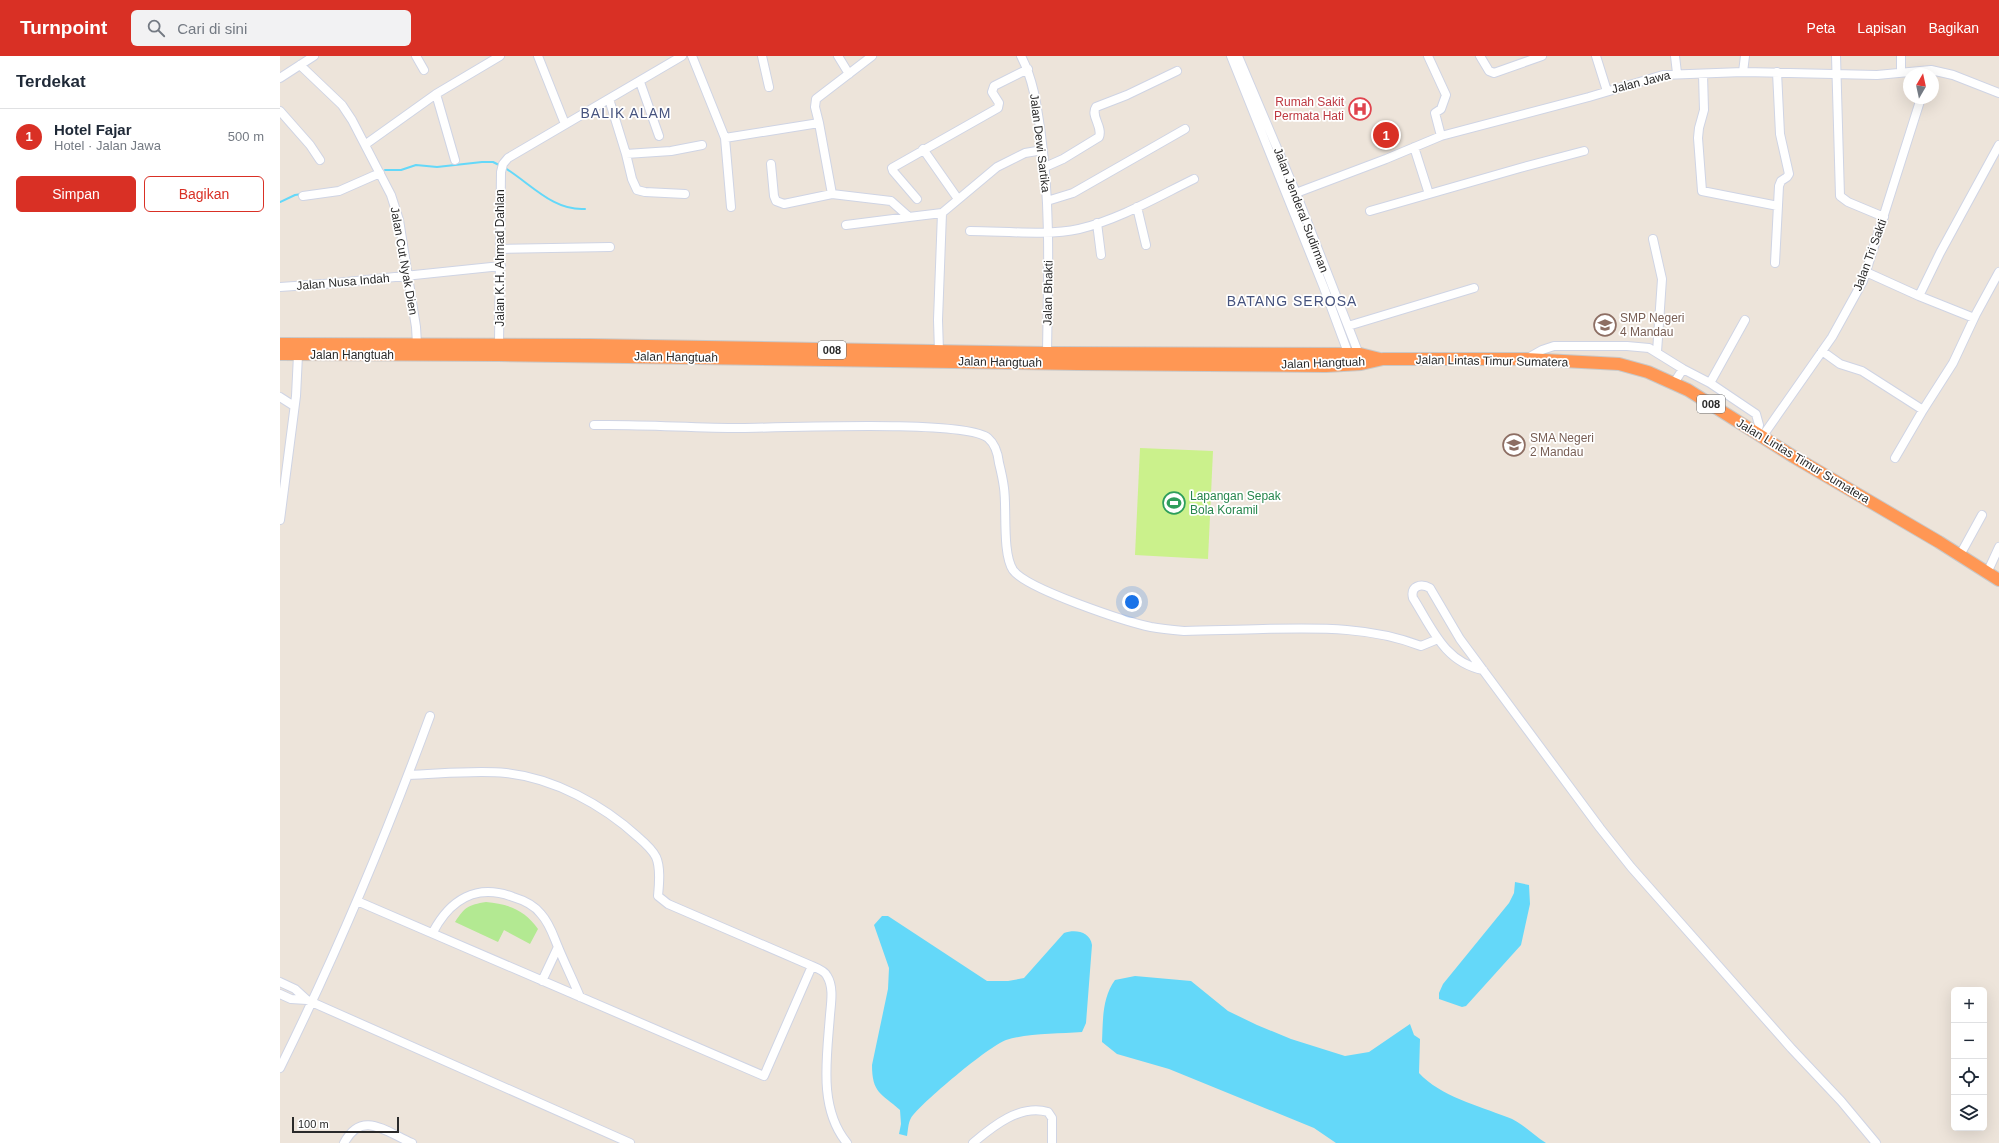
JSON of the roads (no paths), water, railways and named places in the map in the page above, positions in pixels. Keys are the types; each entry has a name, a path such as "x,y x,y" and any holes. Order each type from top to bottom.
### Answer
{"highway":[{"name":"Jalan Hangtuah","path":"280,344 499,344 566,350 1136,359 1383,359"},
{"name":"Jalan Hangtuah","path":"280,354 298,355 566,350 939,352 1047,354 1136,359"},
{"name":"Jalan Lintas Timur Sumatera","path":"1383,359 1526,359 1619,364 1648,372 1688,390 1999,580"}],"street":[{"path":"280,78 314,56"},
{"path":"416,56 424,70"},
{"path":"366,144 436,94 500,56"},
{"path":"538,56 565,124"},
{"name":"Jalan K.H. Ahmad Dahlan","path":"499,344 502,168 508,158 640,82 681,56"},
{"path":"692,56 725,138 731,208"},
{"path":"762,56 769,87"},
{"path":"838,56 849,74"},
{"path":"832,194 815,107 816,99 872,56"},
{"name":"Jalan Dewi Sartika","path":"1022,56 1028,69 1036,95 1045,167 1049,232"},
{"name":"Jalan Jenderal Sudirman","path":"1230,56 1300,231 1356,359"},
{"name":"Jalan Jenderal Sudirman","path":"1238,56 1296,193 1308,227 1348,326 1356,359"},
{"path":"1428,56 1446,95 1441,109 1435,113 1440,136"},
{"path":"1480,56 1489,71 1494,73 1542,56"},
{"path":"1596,56 1607,91"},
{"path":"1675,56 1676,73"},
{"path":"1743,72 1745,56"},
{"path":"1836,56 1835,75 1840,196 1848,202 1884,217"},
{"path":"1901,56 1901,72"},
{"name":"Jalan Cut Nyak Dien","path":"300,65 342,106 366,144 391,195 399,220 416,328 417,344"},
{"path":"917,199 892,169 893,166 998,108 999,103 992,92 994,86 1028,69"},
{"path":"1045,167 1064,159 1099,136 1100,128 1094,110 1096,107 1177,71"},
{"path":"1775,263 1779,183 1789,174 1780,134 1777,72"},
{"name":"Jalan Jawa","path":"1296,193 1440,136 1656,77 1676,73 1703,74 1777,72 1835,75 1878,75 1901,72"},
{"name":"Jalan Jawa","path":"1939,73 1953,75 1999,93"},
{"path":"1703,74 1704,110 1698,128 1702,191 1778,206"},
{"path":"640,82 659,136"},
{"path":"436,94 455,160"},
{"path":"609,99 632,179 637,190 645,192 685,194"},
{"name":"Jalan Tri Sakti","path":"1760,435 1822,351 1846,313 1866,272 1919,104"},
{"path":"280,111 320,160"},
{"path":"725,138 819,123"},
{"path":"1047,201 1072,192 1185,129"},
{"path":"626,154 671,151 702,145"},
{"path":"1919,296 1940,253 1999,145"},
{"path":"1414,147 1429,194"},
{"path":"923,150 958,199"},
{"path":"846,225 942,213 997,167 1025,153 1043,150"},
{"path":"1370,211 1584,151"},
{"path":"771,164 774,196 776,201 780,204 832,194 891,201 909,217"},
{"path":"303,196 339,191 380,173"},
{"path":"970,231 1049,232 1079,229 1137,207 1194,179"},
{"path":"1137,207 1146,245"},
{"path":"939,352 938,320 942,213"},
{"path":"1097,223 1102,255"},
{"path":"1300,231 1308,227"},
{"name":"Jalan Bhakti","path":"1047,354 1049,232"},
{"path":"1653,239 1662,279 1657,352"},
{"path":"500,249 610,246"},
{"name":"Jalan Nusa Indah","path":"280,287 501,266"},
{"path":"1866,272 1919,296 1974,318"},
{"path":"1895,458 1922,410 1953,363 1974,318 1999,272"},
{"path":"1348,326 1474,288"},
{"path":"1710,383 1745,320"},
{"path":"1526,359 1542,350 1554,346 1627,346 1649,348 1683,369 1710,383 1756,414 1760,435"},
{"path":"1822,351 1840,364 1862,371 1922,410"},
{"path":"280,520 294,406 298,355"},
{"path":"1674,383 1683,369"},
{"path":"280,397 294,406"},
{"path":"594,425 746,428 843,426 938,429 981,433 989,438 995,446 998,456 1004,488 1010,563 1019,576 1048,592 1132,622 1167,630 1184,631 1309,628 1355,631 1392,636 1421,646 1438,639"},
{"path":"1960,555 1982,515"},
{"path":"1987,573 1999,547"},
{"path":"1483,670 1472,668 1454,658 1438,639 1413,598 1413,589 1418,586 1426,586 1430,588 1460,639 1483,670 1560,775 1631,867 1791,1048 1841,1101 1876,1143"},
{"path":"280,1068 357,901 430,716"},
{"path":"408,775 487,772 507,773 545,782 566,790 598,807 624,824 647,845 657,859 658,896 668,904 812,966 827,974 830,981 831,999 827,1095 833,1118 847,1143"},
{"path":"433,932 441,918 451,906 465,897 484,892 502,893 523,901 541,913 552,930 580,997"},
{"path":"357,901 433,932 542,981 764,1076 812,966"},
{"path":"542,981 558,947"},
{"path":"280,982 295,989 310,1001 630,1143"},
{"path":"280,994 291,999 310,1001"},
{"path":"973,1143 1012,1116 1040,1110 1048,1112 1052,1118 1052,1143"},
{"path":"344,1143 350,1132 358,1127 369,1125 377,1126 412,1143"}],"water":[{"path":"1515,882 1529,885 1530,904 1521,945 1466,1006 1462,1007 1439,999 1439,993 1443,984 1509,903 1514,893"},
{"path":"882,916 888,916 987,981 1008,981 1024,978 1064,933 1073,931 1085,934 1091,941 1092,945 1086,1023 1082,1032 1024,1036 1006,1040 997,1044 971,1063 917,1111 910,1120 907,1136 899,1134 901,1124 900,1110 879,1092 872,1074 872,1065 888,989 889,968 874,925"},
{"path":"1135,976 1191,981 1228,1011 1291,1039 1345,1056 1369,1052 1410,1024 1414,1035 1420,1039 1419,1073 1428,1081 1460,1100 1512,1119 1523,1125 1546,1143 1336,1143 1314,1128 1169,1069 1117,1054 1102,1042 1105,1002 1111,987 1115,980"}],"waterway":[{"path":"385,170 401,170 416,165 437,167 482,162 493,162 501,166"},
{"path":"505,168 552,201 563,206 585,209"},
{"path":"280,202 295,195 302,194"}],"place":[{"name":"Rumah Sakit Permata Hati","path":"1360,109"},
{"name":"Hotel Fajar","path":"1386,135"},
{"name":"SMP Negeri 4 Mandau","path":"1605,325"},
{"name":"SMA Negeri 2 Mandau","path":"1514,445"},
{"name":"Lapangan Sepak Bola Koramil","path":"1174,503"}],"district":[{"name":"BALIK ALAM","path":"626,113"},
{"name":"BATANG SEROSA","path":"1292,301"}]}
